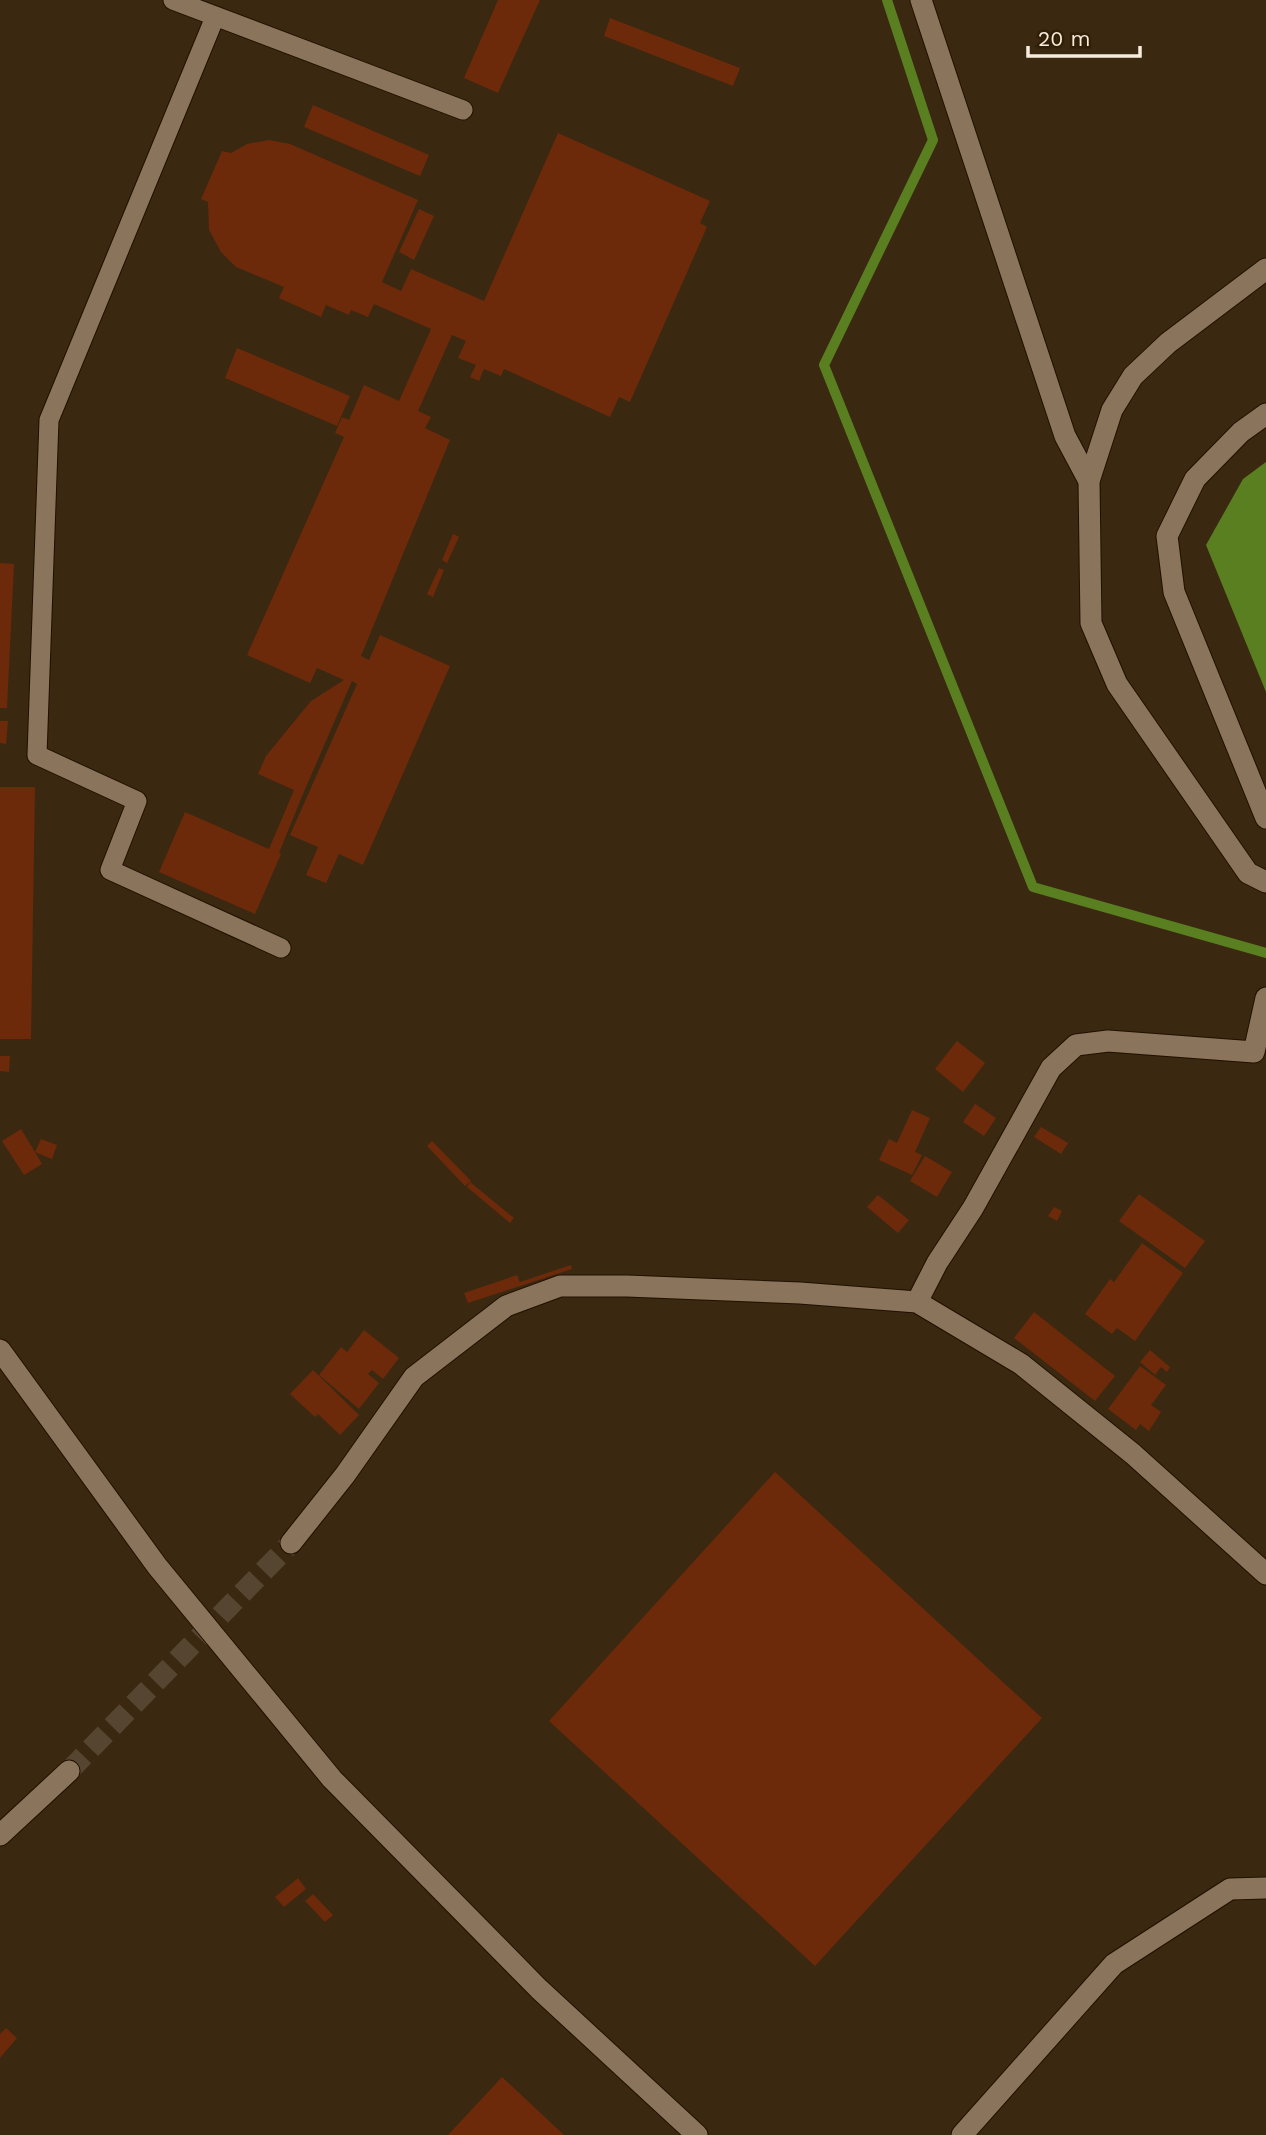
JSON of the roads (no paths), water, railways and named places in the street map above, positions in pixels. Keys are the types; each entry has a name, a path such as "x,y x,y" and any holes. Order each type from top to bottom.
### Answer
{"street":[{"path":"921,0 1065,436 1089,481"},
{"path":"1266,268 1168,343 1133,376 1112,410 1089,481 1091,623 1117,684 1248,873 1266,882"},
{"path":"1266,414 1241,432 1195,479 1167,536 1174,592 1266,818"},
{"path":"917,1301 937,1263 973,1208 1051,1068 1076,1045 1108,1041 1254,1052 1266,998"},
{"path":"291,1543 345,1475 414,1377 506,1306 560,1286 800,1293 917,1301 1021,1364 1133,1454 1266,1574"},
{"path":"0,1350 157,1566 332,1779 539,1989 697,2135"},
{"path":"0,1835 69,1771"},
{"path":"962,2135 1114,1964 1230,1889 1266,1888"}],"lane":[{"path":"173,0 463,110"},
{"path":"215,17 49,420 37,755 137,801 110,870 281,948"}],"waterway":[{"path":"887,0 933,140 824,365 1033,887 1266,953"}],"tunnel":[{"path":"69,1771 291,1543"}]}
